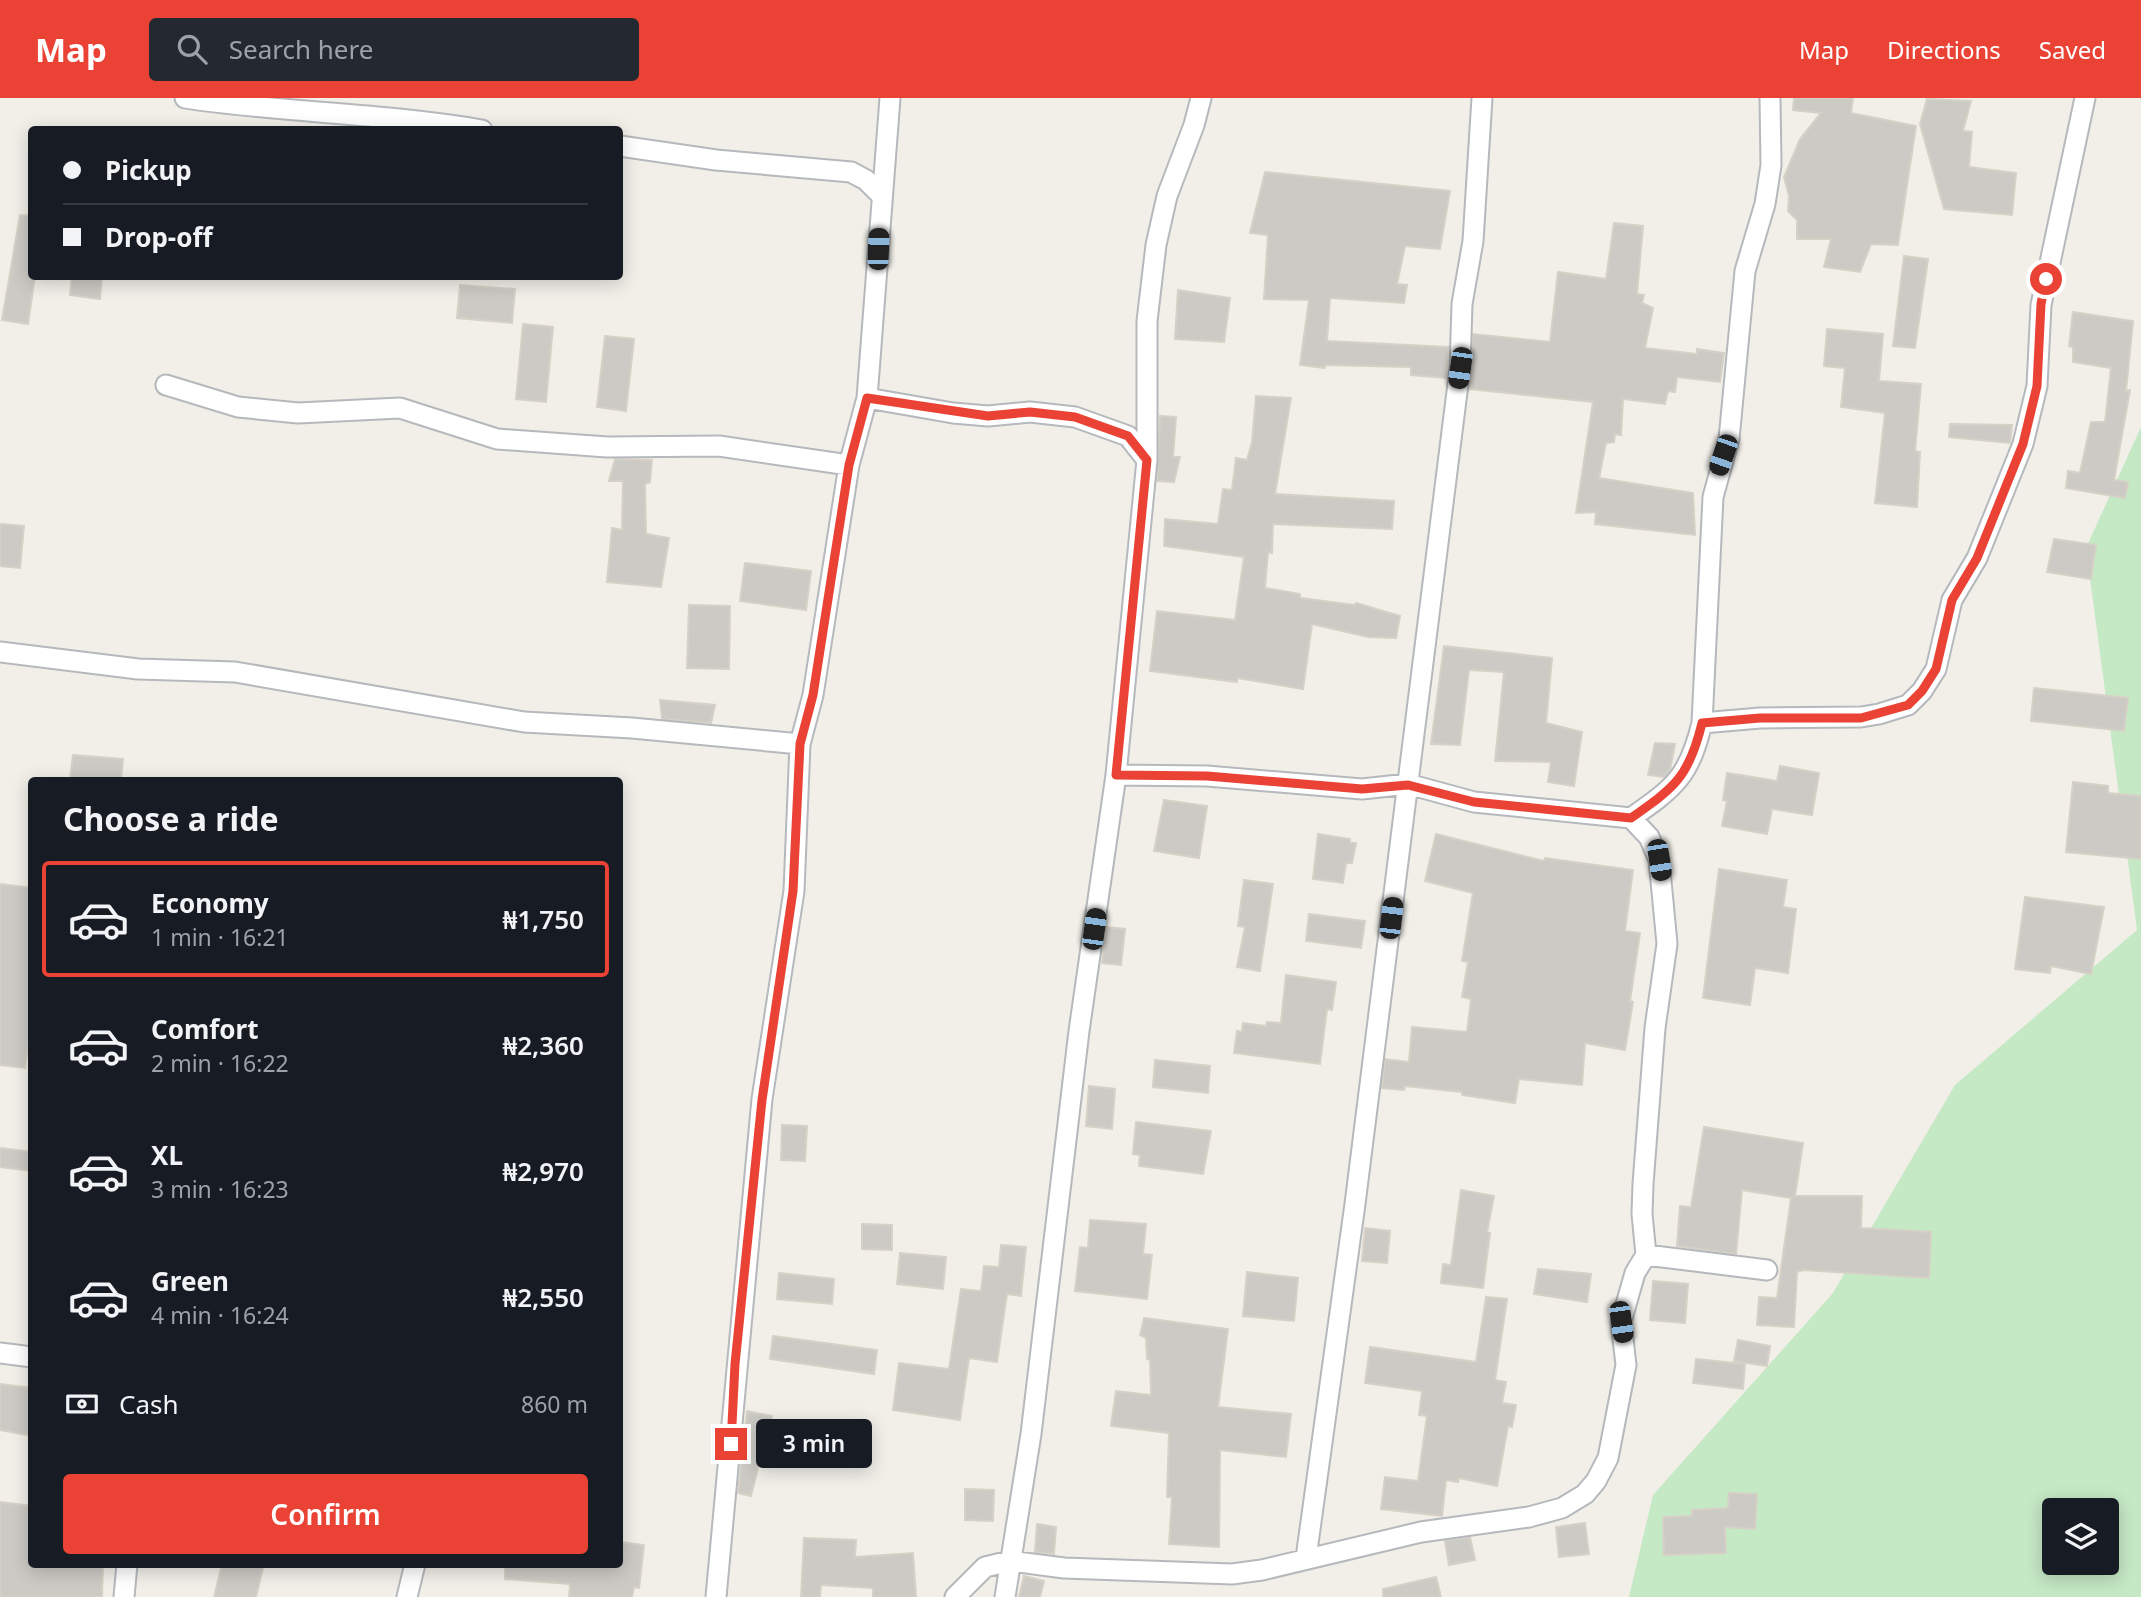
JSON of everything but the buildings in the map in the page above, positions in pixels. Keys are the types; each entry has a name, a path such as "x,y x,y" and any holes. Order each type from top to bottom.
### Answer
{"street":[{"path":"185,98 455,126"},
{"path":"716,1597 762,1100 793,891 800,744 813,695 849,465 867,398 877,276 880,194 890,98"},
{"path":"1005,1597 1031,1434 1079,1031 1116,775 1147,460 1147,321 1156,245 1167,197 1194,125 1201,98"},
{"path":"1306,1558 1460,368 1462,304 1473,241 1482,98"},
{"path":"1116,775 1207,776 1362,789 1408,785 1474,802 1631,818 1667,793 1694,758 1702,723 1713,497 1729,439 1745,271 1765,204 1771,165 1770,98"},
{"path":"1702,723 1760,718 1861,718 1879,714 1908,705 1922,691 1936,669 1952,600 1977,558 2023,444 2037,386 2041,304 2085,98"},
{"path":"623,146 716,160 851,172 866,180 880,194"},
{"path":"166,385 238,407 298,413 400,408 497,439 607,447 719,446 849,465"},
{"path":"867,398 988,416 1030,412 1075,417 1128,436 1147,460"},
{"path":"0,652 138,669 235,672 524,722 632,728 800,744"},
{"path":"955,1597 985,1567 1010,1561 1064,1568 1232,1574 1262,1570 1421,1532 1529,1517 1562,1508 1585,1494 1596,1481 1608,1458 1626,1365 1621,1322 1635,1273 1646,1255 1642,1214 1643,1184 1655,1028 1667,944 1659,860 1649,837 1631,818"},
{"path":"1646,1255 1767,1269"},
{"path":"0,1353 28,1356"},
{"path":"124,1597 127,1568"},
{"path":"407,1597 414,1568"}],"green space":[{"path":"2141,427 2141,1597 1629,1597 1653,1495 1833,1293 1955,1085 2137,930 2086,548"}],"route":[{"path":"731,1444 735,1364 762,1100 793,891 800,744 813,695 849,465 867,398 953,413 988,416 1030,412 1075,417 1108,426 1128,436 1147,460 1116,775 1207,776 1362,789 1408,785 1474,802 1631,818 1667,793 1681,778 1694,758 1702,723 1760,718 1861,718 1908,705 1922,691 1936,669 1952,600 1977,558 2023,444 2037,386 2041,304 2046,279"}]}
